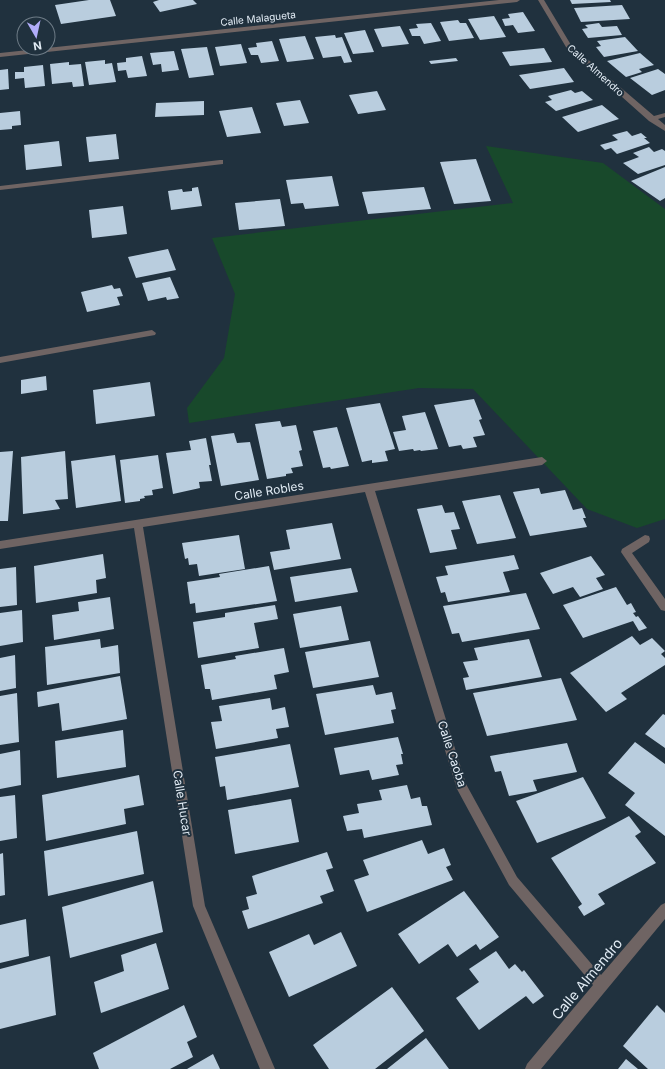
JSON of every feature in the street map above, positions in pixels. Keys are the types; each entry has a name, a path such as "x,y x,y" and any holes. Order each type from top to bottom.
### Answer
{"street":[{"name":"Calle Malagueta","path":"0,55 517,0"},
{"name":"Calle Almendro","path":"541,0 568,46 665,129"},
{"path":"652,119 665,115"},
{"path":"0,188 220,162"},
{"path":"0,360 152,333"},
{"name":"Calle Robles","path":"0,545 542,461"},
{"name":"Calle Caoba","path":"369,488 461,785 513,881 602,986"},
{"name":"Calle Hucar","path":"138,524 199,906 268,1069"},
{"path":"645,539 626,552 665,607"},
{"name":"Calle Almendro","path":"532,1069 665,909"}],"green space":[{"path":"486,146 603,163 665,209 665,519 637,528 587,509 473,389 419,388 189,423 187,408 224,358 235,294 212,238 513,203"}],"building":[{"path":"89,0 110,0 116,16 61,24 55,5"},
{"path":"159,0 193,0 197,4 160,12 153,2"},
{"path":"570,0 610,0 611,2 572,4"},
{"path":"622,5 630,19 581,22 574,8"},
{"path":"523,12 535,31 518,33 513,25 505,26 502,19 510,18 508,14"},
{"path":"494,16 506,37 480,40 468,19"},
{"path":"458,20 460,23 466,23 474,38 449,41 440,22"},
{"path":"431,23 441,41 424,44 420,36 412,36 409,29 418,28 416,24"},
{"path":"599,23 602,27 617,26 622,35 588,38 582,29 588,28 585,25"},
{"path":"400,26 409,44 382,47 374,29"},
{"path":"365,30 374,52 353,54 344,33"},
{"path":"335,35 336,38 342,37 352,62 344,63 341,56 323,58 315,37"},
{"path":"305,36 314,59 287,62 279,39"},
{"path":"625,37 638,51 604,57 596,47 601,46 597,41"},
{"path":"272,41 279,61 261,63 258,55 251,55 248,48 257,47 256,43"},
{"path":"241,44 247,63 220,66 215,47"},
{"path":"207,47 214,75 189,78 181,49"},
{"path":"544,48 552,62 510,66 502,52"},
{"path":"174,51 179,70 162,72 161,64 153,65 150,53"},
{"path":"640,53 654,65 639,69 642,72 626,77 607,61"},
{"path":"142,56 147,76 128,78 126,70 118,71 117,63 126,62 126,58"},
{"path":"456,58 458,61 431,64 429,61"},
{"path":"105,60 105,64 112,63 116,82 89,85 85,62"},
{"path":"69,62 69,65 81,64 84,86 73,87 72,82 52,84 50,64"},
{"path":"43,65 45,86 25,88 24,78 15,79 15,72 24,72 24,67"},
{"path":"564,68 574,82 530,89 519,75"},
{"path":"8,69 9,89 0,90 0,70"},
{"path":"658,69 665,74 665,90 652,95 630,78"},
{"path":"571,90 575,93 582,91 593,100 556,111 545,102 552,100 548,96"},
{"path":"377,91 386,110 358,114 349,95"},
{"path":"300,100 309,123 284,126 276,103"},
{"path":"204,101 204,115 155,117 156,103"},
{"path":"602,105 619,119 578,132 562,117"},
{"path":"252,107 261,133 227,137 219,111"},
{"path":"20,111 21,125 12,126 12,129 0,130 0,113"},
{"path":"627,131 632,136 641,133 650,143 617,154 611,148 605,150 600,145 618,140 612,135"},
{"path":"116,134 119,159 89,162 86,137"},
{"path":"59,141 62,166 26,170 24,145"},
{"path":"649,147 654,152 662,149 665,151 665,165 638,174 623,163 639,157 633,153"},
{"path":"476,159 491,201 454,204 440,162"},
{"path":"665,167 665,198 660,201 631,181"},
{"path":"332,176 339,206 305,209 303,203 291,204 286,180"},
{"path":"198,187 202,206 171,210 168,191 182,189 183,192 192,191 192,188"},
{"path":"424,187 431,209 368,214 362,192"},
{"path":"280,199 285,226 239,230 235,203"},
{"path":"123,206 127,234 92,238 89,210"},
{"path":"168,249 176,270 136,278 128,257"},
{"path":"170,277 179,298 167,300 166,297 148,301 142,283"},
{"path":"112,285 114,289 120,288 123,296 117,297 120,305 87,312 81,292"},
{"path":"46,376 47,390 21,394 21,380"},
{"path":"150,382 155,416 96,424 93,390"},
{"path":"474,399 482,419 479,420 485,435 473,437 477,447 463,449 461,445 449,447 434,405"},
{"path":"380,403 395,449 385,451 388,461 372,463 372,460 362,462 346,408"},
{"path":"425,412 438,449 414,451 413,449 399,451 393,432 406,430 402,416"},
{"path":"280,421 282,427 296,425 302,450 299,451 303,466 291,468 293,473 286,474 286,476 267,479 255,424"},
{"path":"337,427 349,466 331,469 330,467 323,468 313,431"},
{"path":"234,433 237,443 250,442 259,480 221,486 211,436"},
{"path":"206,438 211,465 209,465 212,481 199,482 200,488 173,494 166,453 191,450 189,441"},
{"path":"13,451 8,521 0,521 0,452"},
{"path":"65,451 68,499 55,500 60,509 23,514 21,457"},
{"path":"115,455 121,501 76,508 71,461"},
{"path":"158,455 163,488 152,490 153,495 144,496 145,498 140,499 140,501 125,503 120,460"},
{"path":"539,488 541,494 565,490 573,510 582,508 586,518 583,518 587,527 530,536 513,492"},
{"path":"500,495 516,538 477,544 462,501"},
{"path":"442,505 445,513 454,512 460,529 451,530 457,549 430,553 417,509"},
{"path":"332,523 341,559 274,570 270,552 290,549 286,530"},
{"path":"239,535 245,569 199,576 197,564 189,565 188,558 185,559 182,543"},
{"path":"103,554 106,578 96,580 97,593 36,603 34,566"},
{"path":"514,555 519,569 503,572 510,592 448,602 445,592 441,593 436,577 448,575 445,566"},
{"path":"591,556 605,575 596,578 603,589 580,597 573,587 553,594 540,573"},
{"path":"269,566 277,601 196,613 195,603 190,604 187,582 220,577 219,574"},
{"path":"16,567 17,605 0,607 0,569"},
{"path":"351,568 358,592 295,602 290,577"},
{"path":"616,587 627,605 631,603 636,612 633,613 636,617 638,616 647,628 639,631 633,621 583,638 563,605"},
{"path":"526,593 540,629 462,642 459,633 452,634 443,606"},
{"path":"110,597 114,629 54,640 52,615 79,611 78,602"},
{"path":"275,605 278,619 254,623 259,648 198,658 193,622 225,617 225,613"},
{"path":"341,606 349,640 300,648 293,614"},
{"path":"22,610 23,642 0,646 0,613"},
{"path":"632,636 640,645 652,638 665,651 661,654 665,658 665,665 621,693 627,699 606,712 570,673"},
{"path":"100,639 101,648 118,645 120,673 47,685 45,647"},
{"path":"529,639 542,677 466,690 463,678 469,677 463,662 478,660 474,648"},
{"path":"370,641 379,677 313,688 305,652"},
{"path":"284,648 289,672 274,675 277,689 212,700 210,689 205,689 201,665 236,659 235,656"},
{"path":"15,655 16,688 0,691 0,658"},
{"path":"120,676 127,719 62,731 59,703 38,707 37,692"},
{"path":"561,678 577,720 487,736 473,693"},
{"path":"373,685 376,695 392,692 396,709 391,710 394,723 325,735 316,694"},
{"path":"17,693 19,742 0,745 0,696"},
{"path":"270,698 272,710 285,707 289,727 276,729 278,738 216,749 211,722 222,721 219,706"},
{"path":"663,714 665,715 665,748 645,734"},
{"path":"123,730 126,767 57,778 55,741"},
{"path":"398,737 403,754 401,754 403,764 396,765 399,775 372,780 369,770 340,775 334,748"},
{"path":"635,742 665,764 665,836 625,805 635,793 608,773"},
{"path":"567,743 577,772 533,780 537,791 509,796 501,771 495,772 490,756"},
{"path":"290,744 299,787 227,800 225,786 220,787 215,757"},
{"path":"20,750 21,785 0,789 0,754"},
{"path":"139,775 144,805 124,809 126,824 46,841 42,795"},
{"path":"583,777 606,818 537,843 516,801"},
{"path":"407,785 411,799 420,797 422,806 427,806 432,825 364,838 362,829 347,831 343,816 359,813 357,804 382,800 379,790"},
{"path":"15,795 17,838 0,841 0,797"},
{"path":"291,799 299,842 235,854 228,810"},
{"path":"629,816 641,832 635,836 656,863 598,894 605,904 584,916 578,907 582,904 551,858"},
{"path":"137,831 144,874 48,896 44,851"},
{"path":"422,840 428,854 444,848 451,865 446,867 453,880 367,912 354,880 369,875 363,860"},
{"path":"327,852 333,868 326,870 334,891 320,896 323,903 248,929 242,911 249,909 246,897 257,894 252,876"},
{"path":"3,853 5,895 0,896 0,854"},
{"path":"153,881 163,932 70,958 62,907"},
{"path":"464,891 499,937 480,950 476,944 457,957 448,944 419,964 398,934"},
{"path":"26,919 29,956 0,963 0,925"},
{"path":"341,932 357,966 289,997 269,952 309,934 314,945"},
{"path":"156,943 169,989 101,1013 94,982 124,971 121,955"},
{"path":"496,951 509,969 515,964 522,972 524,970 544,996 533,1004 526,996 479,1030 456,998 479,982 469,969"},
{"path":"50,956 56,1015 0,1029 0,969"},
{"path":"392,987 424,1031 375,1069 329,1069 313,1045"},
{"path":"184,1005 197,1037 187,1042 193,1057 170,1069 99,1069 93,1053"},
{"path":"657,1005 665,1013 665,1069 648,1069 623,1046"},
{"path":"426,1038 449,1069 387,1069"},
{"path":"213,1054 220,1069 187,1069"},
{"path":"626,1059 638,1069 618,1069"}]}
